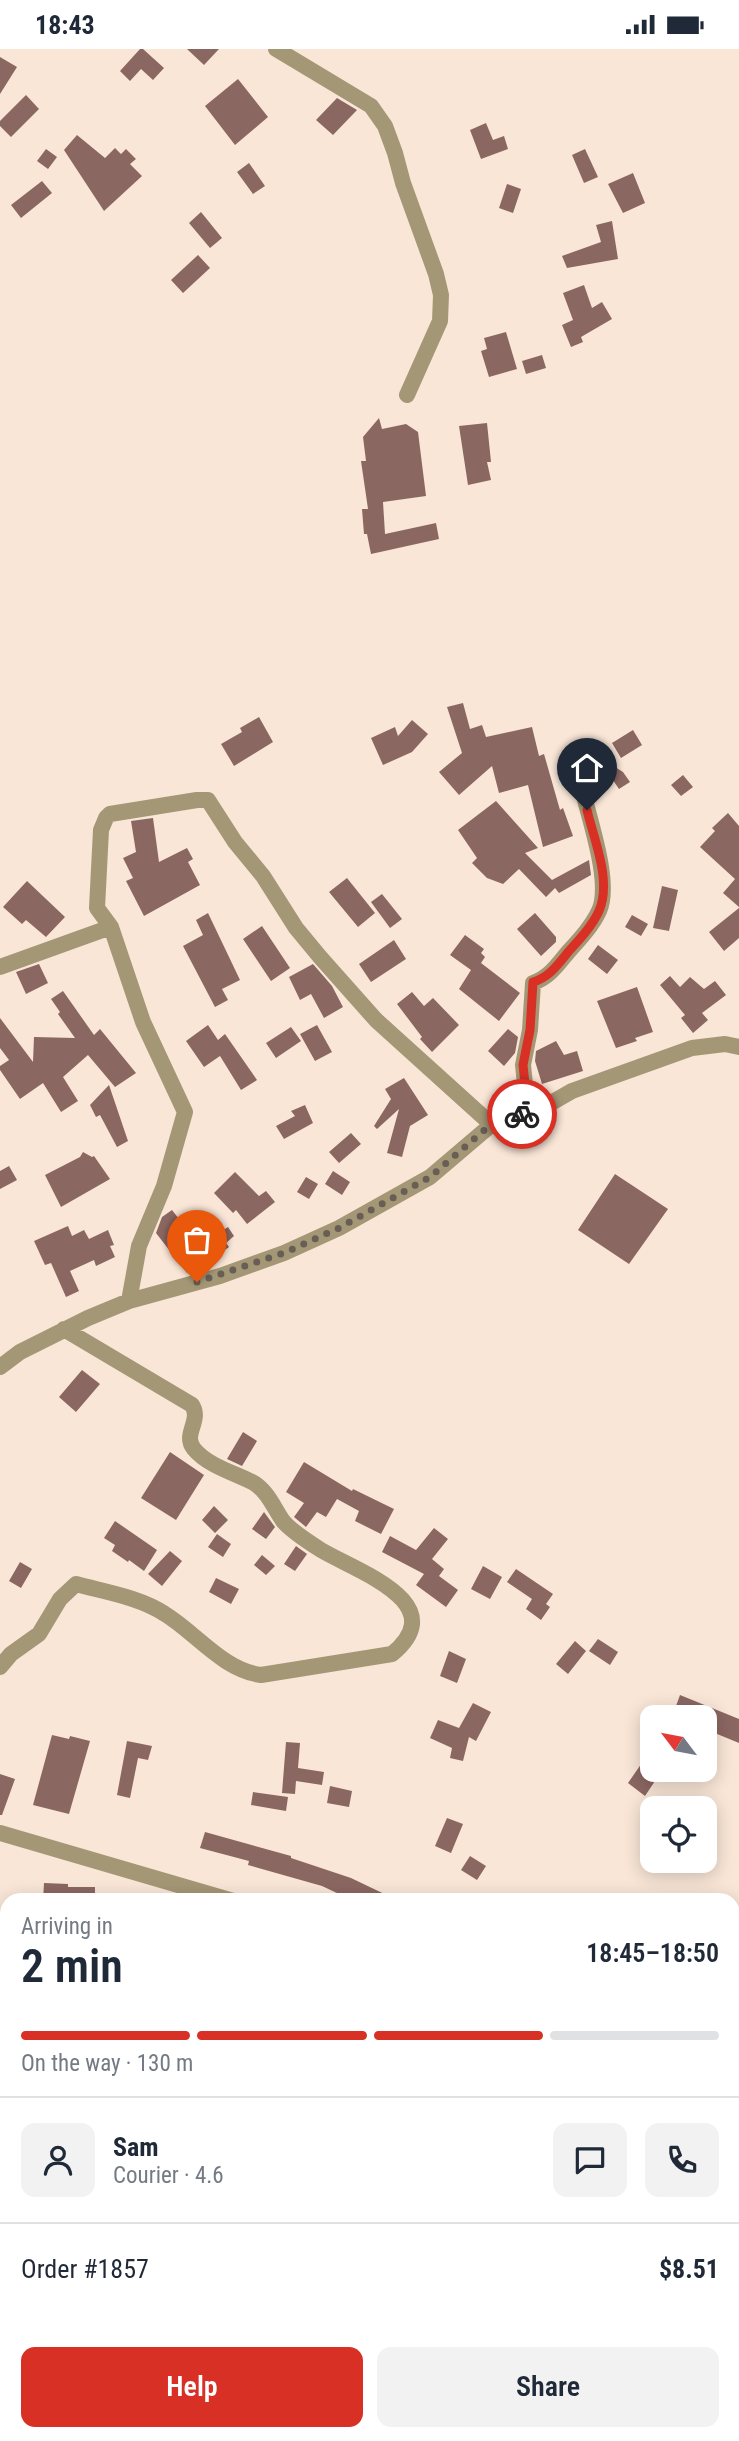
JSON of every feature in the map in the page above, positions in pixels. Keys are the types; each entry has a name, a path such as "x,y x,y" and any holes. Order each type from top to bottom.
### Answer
{"street":[{"path":"276,49 371,106 384,126 395,153 441,295 440,321 407,395"},
{"path":"528,1113 523,1065 530,1030 533,982 546,978 588,929 599,910 603,893 603,876 582,788"},
{"path":"130,1301 139,1246 164,1185 185,1112 143,1023 111,927 97,908 99,855 106,818 118,813 208,800 235,842 264,876 296,928 320,957 376,1020 491,1124"},
{"path":"0,967 111,927"},
{"path":"0,1367 20,1352 64,1328 130,1301 220,1276 284,1253 339,1228 430,1177 496,1120 528,1113 572,1091 692,1048 725,1044 739,1047"},
{"path":"0,1667 11,1654 39,1634 60,1599 76,1584 153,1607 229,1663 250,1674 261,1675 392,1654 405,1643 412,1629 412,1619 399,1595 379,1579 321,1550 284,1523 274,1504 256,1484 200,1455 190,1443 189,1434 196,1419 196,1411 192,1405 64,1328"},
{"path":"0,1833 206,1893"}],"building":[{"path":"140,49 164,68 153,80 141,69 130,81 120,71"},
{"path":"187,49 219,49 204,65"},
{"path":"0,57 17,67 0,94"},
{"path":"238,79 268,117 235,145 205,106"},
{"path":"26,95 39,109 11,137 0,126 0,121"},
{"path":"337,98 357,110 333,135 316,120"},
{"path":"486,123 493,140 504,136 508,149 481,159 470,130"},
{"path":"77,135 105,158 115,148 121,154 126,149 136,159 130,164 142,176 104,211 64,150"},
{"path":"46,149 57,157 48,169 37,161"},
{"path":"585,149 598,177 584,183 572,155"},
{"path":"249,163 265,186 253,194 237,172"},
{"path":"633,173 645,203 623,213 608,184"},
{"path":"42,181 52,193 21,218 11,205"},
{"path":"507,184 521,189 513,213 499,208"},
{"path":"201,212 222,238 210,248 189,223"},
{"path":"612,221 618,259 567,268 562,256 601,242 596,225"},
{"path":"198,255 210,268 183,293 171,280"},
{"path":"584,285 592,308 602,302 612,319 581,337 583,342 571,347 562,325 573,320 563,293"},
{"path":"506,332 517,369 489,377 481,351 487,349 484,338"},
{"path":"542,355 546,368 526,374 522,361"},
{"path":"379,418 382,429 406,424 418,432 426,496 383,502 385,534 436,523 439,539 371,554 367,534 364,534 362,509 368,509 361,461 366,461 363,437"},
{"path":"487,423 491,462 487,462 491,480 468,485 459,426"},
{"path":"463,703 470,729 482,725 486,737 532,727 539,756 544,754 560,810 563,808 573,836 543,847 528,785 499,793 492,766 459,795 439,772 462,753 447,707"},
{"path":"259,717 273,742 234,766 221,744 242,732 240,728"},
{"path":"412,720 428,734 412,752 383,765 371,738 395,727 398,736"},
{"path":"633,730 642,745 621,758 612,743"},
{"path":"596,755 623,772 630,782 619,789"},
{"path":"683,775 693,787 681,796 671,785"},
{"path":"496,801 538,848 525,853 552,880 589,860 591,875 559,893 555,888 546,897 519,869 503,884 487,878 472,863 477,858 458,830"},
{"path":"728,813 739,826 739,907 723,893 735,879 700,847 715,831 712,828"},
{"path":"153,818 159,862 187,848 193,859 188,862 200,885 144,916 126,881 133,878 123,858 136,852 131,821"},
{"path":"347,878 375,913 358,927 329,892"},
{"path":"27,881 65,917 46,937 26,920 22,924 3,907"},
{"path":"662,886 678,890 669,931 653,928"},
{"path":"382,894 402,919 390,928 371,902"},
{"path":"739,908 739,938 724,951 709,932"},
{"path":"208,913 240,980 222,989 228,1000 215,1007 183,946 203,935 196,920"},
{"path":"535,913 556,937 556,942 541,956 517,929"},
{"path":"632,915 648,924 641,936 625,927"},
{"path":"262,926 290,968 271,981 243,939"},
{"path":"465,935 484,949 481,953 485,957 481,963 520,993 499,1021 459,989 471,970 450,955"},
{"path":"394,940 406,959 371,982 359,964"},
{"path":"598,945 618,960 607,974 588,959"},
{"path":"39,964 48,983 26,994 16,972"},
{"path":"313,964 332,986 343,1007 324,1018 311,994 300,1000 289,977"},
{"path":"670,976 680,987 690,977 704,989 715,981 726,995 702,1013 708,1020 693,1033 681,1018 685,1015 660,985"},
{"path":"637,987 653,1032 616,1048 597,1001"},
{"path":"63,991 94,1035 100,1029 136,1073 115,1087 88,1055 63,1077 78,1101 61,1112 43,1083 20,1099 0,1070 0,1066 9,1060 0,1048 0,1018 33,1062 34,1037 75,1038 51,999"},
{"path":"412,992 424,1006 433,998 459,1025 432,1052 397,1004"},
{"path":"208,1025 218,1040 225,1034 257,1080 241,1090 220,1056 204,1067 186,1041"},
{"path":"317,1025 332,1052 315,1061 300,1034"},
{"path":"291,1027 301,1041 276,1058 266,1043"},
{"path":"508,1029 518,1037 515,1053 504,1066 488,1051"},
{"path":"556,1041 564,1055 577,1051 583,1071 542,1084 535,1061 536,1051"},
{"path":"404,1078 428,1115 410,1126 402,1157 387,1153 399,1109 377,1129 374,1126 391,1099 385,1089"},
{"path":"109,1085 128,1141 117,1147 100,1115 96,1117 90,1105"},
{"path":"305,1105 313,1123 284,1139 276,1126 295,1116 291,1111"},
{"path":"351,1133 361,1144 339,1163 329,1152"},
{"path":"83,1152 94,1156 110,1179 61,1207 45,1175 80,1157"},
{"path":"9,1166 17,1180 0,1189 0,1171"},
{"path":"333,1171 350,1182 342,1195 325,1184"},
{"path":"235,1172 259,1196 266,1191 275,1202 247,1224 236,1210 233,1213 214,1193"},
{"path":"615,1174 668,1209 629,1264 578,1230"},
{"path":"306,1177 318,1184 309,1199 297,1192"},
{"path":"172,1210 200,1246 228,1227 234,1236 226,1243 229,1247 214,1258 211,1254 187,1273 156,1233 162,1217"},
{"path":"68,1226 72,1236 84,1230 89,1239 108,1230 115,1257 96,1266 94,1260 70,1271 79,1291 66,1297 51,1263 45,1265 34,1241"},
{"path":"82,1370 100,1384 76,1412 59,1397"},
{"path":"243,1432 257,1441 242,1466 227,1459"},
{"path":"170,1452 204,1475 176,1520 141,1498"},
{"path":"304,1462 352,1491 353,1489 394,1509 381,1534 355,1521 359,1511 337,1499 326,1517 317,1512 306,1527 294,1517 304,1503 286,1492"},
{"path":"214,1506 228,1520 215,1533 202,1520"},
{"path":"264,1512 275,1527 266,1539 252,1529"},
{"path":"115,1521 157,1550 144,1571 112,1551 115,1545 104,1538"},
{"path":"434,1528 448,1539 432,1559 444,1569 439,1576 458,1590 446,1607 416,1585 424,1574 382,1552 390,1536 416,1550"},
{"path":"217,1534 231,1544 223,1557 208,1547"},
{"path":"296,1546 307,1554 295,1571 284,1564"},
{"path":"170,1551 182,1561 162,1586 148,1574"},
{"path":"262,1555 275,1566 266,1575 254,1565"},
{"path":"20,1562 32,1569 21,1588 9,1581"},
{"path":"483,1566 502,1577 490,1599 471,1589"},
{"path":"516,1569 553,1594 546,1604 550,1607 541,1620 526,1609 532,1599 507,1582"},
{"path":"216,1578 239,1589 231,1604 209,1592"},
{"path":"598,1639 618,1652 610,1665 589,1651"},
{"path":"575,1641 586,1651 568,1674 556,1664"},
{"path":"449,1651 466,1659 457,1683 440,1676"},
{"path":"680,1695 705,1705 676,1705"},
{"path":"473,1703 491,1712 476,1741 469,1737 463,1761 450,1758 452,1748 430,1738 438,1720 459,1728"},
{"path":"718,1710 739,1719 739,1743 718,1734"},
{"path":"52,1735 90,1741 69,1814 33,1805"},
{"path":"127,1741 152,1746 148,1760 138,1758 130,1798 117,1795"},
{"path":"286,1742 300,1743 298,1768 324,1772 322,1785 296,1781 295,1794 282,1793"},
{"path":"640,1766 640,1782 654,1782 645,1796 628,1783"},
{"path":"0,1774 15,1779 2,1815 0,1815"},
{"path":"330,1786 352,1791 349,1807 327,1803"},
{"path":"253,1792 288,1797 286,1811 251,1805"},
{"path":"447,1818 463,1824 451,1853 435,1846"},
{"path":"205,1832 291,1856 351,1878 382,1893 337,1893 322,1886 248,1865 249,1861 200,1848"},
{"path":"470,1856 486,1866 477,1880 461,1870"},
{"path":"44,1883 68,1884 68,1887 95,1887 95,1893 43,1893"}],"way so far":[{"path":"197,1282 284,1253 339,1228 430,1177 496,1120 522,1114"}],"route":[{"path":"522,1114 528,1113 523,1065 530,1030 533,982 546,978 588,929 599,910 603,893 603,876 587,810"}]}
